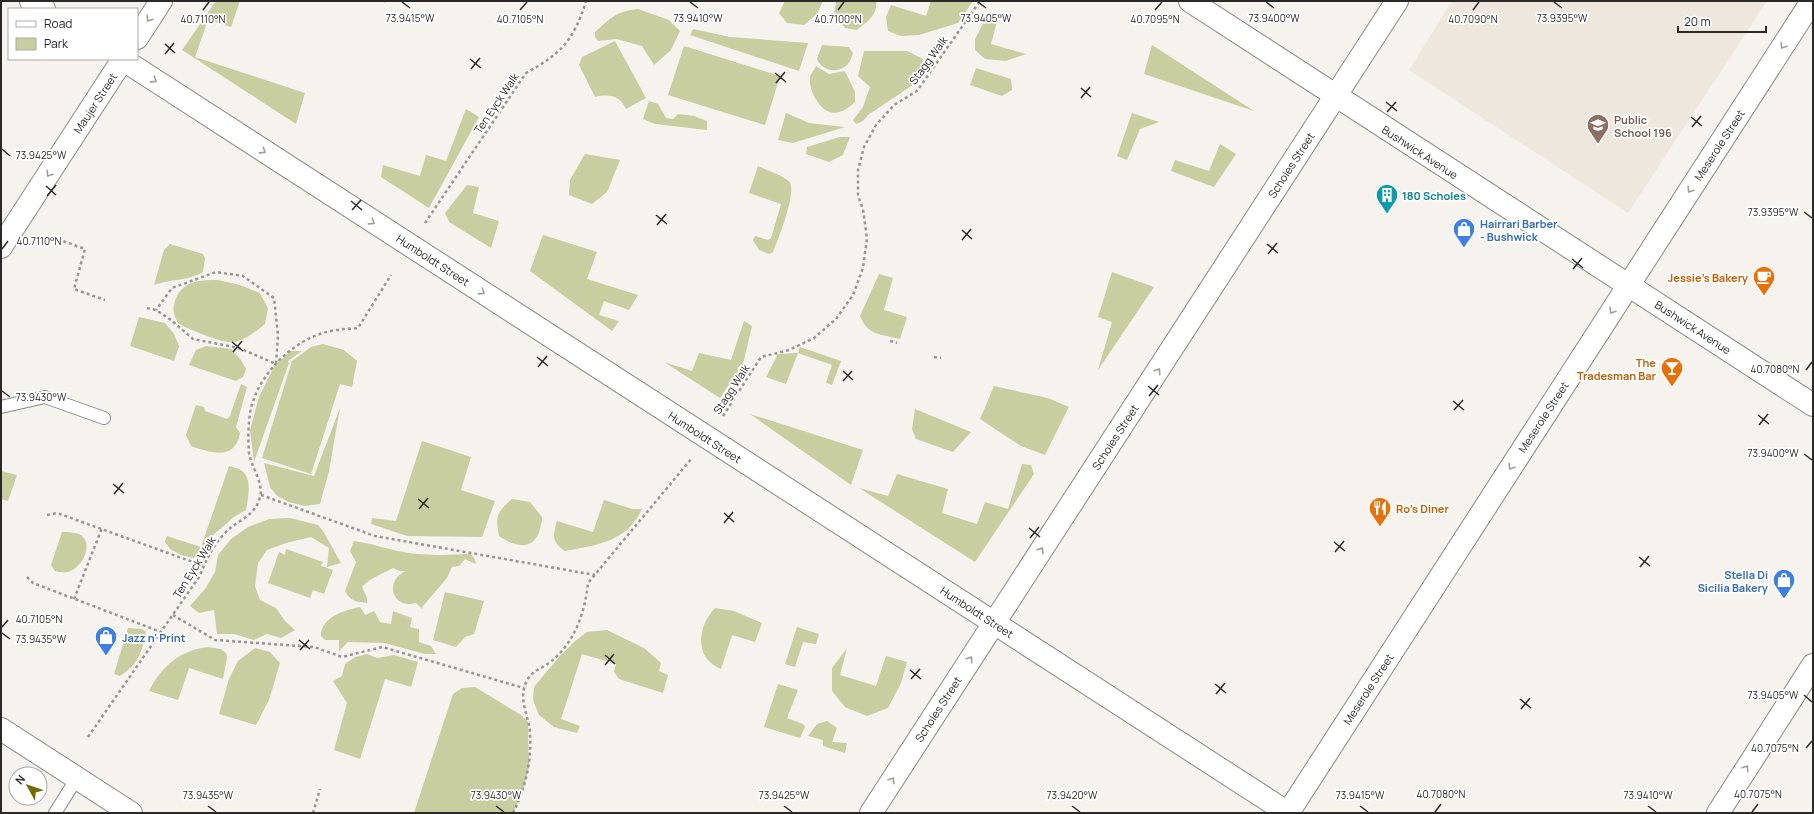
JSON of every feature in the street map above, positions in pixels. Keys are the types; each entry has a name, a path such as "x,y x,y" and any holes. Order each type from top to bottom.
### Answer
{"street":[{"path":"31,1 42,8"},
{"path":"138,36 161,1"},
{"name":"Bushwick Avenue","path":"1190,1 1335,97 1813,405"},
{"name":"Scholes Street","path":"871,813 1397,1"},
{"name":"Meserole Street","path":"1288,813 1812,1"},
{"name":"Maujer Street","path":"1,247 121,60"},
{"name":"Humboldt Street","path":"124,60 1288,813"},
{"path":"1718,813 1813,665"},
{"path":"1,729 131,813"}],"lane":[{"path":"1,407 45,397 104,418"},
{"path":"55,813 77,778"}],"path":[{"name":"Ten Eyck Walk","path":"425,223 526,73 546,62 564,46 580,23 586,1"},
{"name":"Stagg Walk","path":"524,688 527,680 537,669 546,665 565,646 579,624 586,602 588,583 708,439 761,357 789,350 814,338 836,319 853,295 863,268 867,239 862,209 858,196 858,170 864,147 876,125 894,105 916,91 980,1"},
{"path":"52,237 85,249 74,289 105,300"},
{"path":"156,310 172,288 216,272 243,276 274,298 278,335 276,364"},
{"path":"391,275 358,328 330,331 309,338 289,352 276,364 261,384 251,407 248,436 250,458 259,484 261,495 375,536 595,575"},
{"path":"147,308 156,310 193,339 239,348 276,364"},
{"path":"890,341 897,344"},
{"path":"934,357 942,358"},
{"name":"Ten Eyck Walk","path":"88,737 199,577 209,553 225,532 256,510 261,495"},
{"path":"47,515 57,512 204,566"},
{"path":"74,599 102,528"},
{"path":"27,577 33,583 161,632"},
{"path":"173,615 215,640 314,648 342,657 382,648 524,688 522,694 530,733 529,767 522,794 513,813"},
{"path":"313,813 320,789"}],"shaded area":[{"name":"Public School 196","path":"1452,1 1767,1 1628,213 1409,70"}],"green space":[{"path":"216,1 240,1 231,27 208,20 195,57 305,93 296,124 182,50"},
{"path":"785,1 823,1 817,14 804,25 787,23 779,13"},
{"path":"836,1 876,1 876,6 874,14 871,18 857,30 845,28 834,14"},
{"path":"931,1 973,1 958,23 919,35 901,36 888,31 886,17 891,5 926,16"},
{"path":"638,9 669,20 680,31 671,50 654,65 642,46 616,39 598,41 595,37 595,32 614,16 624,11"},
{"path":"988,14 998,18 991,44 1026,54 1006,61 985,59 975,50 975,39"},
{"path":"693,29 730,37 808,43 799,71 690,35"},
{"path":"615,41 646,98 626,109 617,98 609,96 595,97 579,65 582,57"},
{"path":"822,45 849,47 853,53 848,64 839,70 826,69 817,59"},
{"path":"1152,45 1254,111 1144,74"},
{"path":"684,46 780,76 765,125 668,95"},
{"path":"864,51 907,51 923,59 923,78 868,115 863,121 856,124 853,120 863,107 870,87 858,76"},
{"path":"816,66 829,74 845,71 855,92 855,102 839,112 829,112 824,109 815,98 810,85 810,77"},
{"path":"976,68 1011,79 1012,90 1002,96 970,85"},
{"path":"649,101 658,104 666,118 673,119 678,114 694,116 707,121 707,130 655,124 643,119"},
{"path":"466,109 479,117 429,208 381,177 383,165 420,176 426,155 446,161"},
{"path":"786,113 809,123 845,127 793,143 778,140"},
{"path":"1132,113 1159,122 1140,129 1127,160 1117,156"},
{"path":"840,137 850,137 843,155 829,162 806,154 807,147"},
{"path":"1220,144 1236,154 1214,187 1171,171 1175,160 1209,171"},
{"path":"585,154 620,160 607,192 592,204 569,195 570,180"},
{"path":"758,166 786,179 789,181 791,186 791,194 783,227 773,252 769,254 759,250 753,240 755,236 768,240 771,238 781,204 749,193"},
{"path":"467,185 479,187 473,213 499,221 491,248 449,222 445,213"},
{"path":"543,235 597,252 587,279 638,295 629,310 604,301 599,315 619,321 612,331 530,271"},
{"path":"170,244 203,254 205,258 203,272 191,277 154,285 164,250"},
{"path":"1112,272 1154,287 1098,370 1112,322 1098,317"},
{"path":"879,274 893,278 884,310 907,317 900,339 871,331 863,323 860,316"},
{"path":"218,280 240,285 260,293 268,308 265,324 250,336 236,342 227,342 196,332 182,326 178,323 175,317 174,304 182,289 198,281"},
{"path":"139,317 165,323 174,334 179,346 174,361 130,346"},
{"path":"744,321 752,326 743,364 720,398 664,362 692,371 699,353 731,360"},
{"path":"323,344 344,350 357,361 352,387 340,384 311,474 262,458 292,361 311,347"},
{"path":"206,346 231,349 241,360 246,369 243,377 236,381 189,365 196,350"},
{"path":"800,347 841,361 832,385 826,383 832,365 798,353"},
{"path":"290,351 302,351 288,361 289,363 254,462 250,430 259,397 274,367"},
{"path":"798,353 786,384 766,377 778,354"},
{"path":"241,384 247,387 236,427 240,433 233,448 221,453 206,451 191,446 186,435 196,405 204,407 205,411 227,419 230,416"},
{"path":"994,386 1048,398 1069,407 1045,455 1021,446 980,419"},
{"path":"340,408 329,471 320,504 304,506 289,502 277,496 270,487 264,463 314,476"},
{"path":"915,409 971,432 953,452 916,439 912,429"},
{"path":"750,414 863,450 851,485"},
{"path":"422,441 471,457 461,490 495,501 482,537 407,536 371,524 372,518 396,521"},
{"path":"1022,464 1031,465 1034,474 975,562 859,488 888,496 897,474 948,489 942,513 977,524 985,502 1008,509"},
{"path":"229,466 241,470 247,478 249,488 246,510 234,517 213,535 204,553 193,558 181,555 170,549 165,542 167,536 201,547"},
{"path":"1,471 17,475 8,501 1,499"},
{"path":"512,499 530,502 542,517 538,535 534,541 528,544 515,544 499,536 497,524 498,515 503,507"},
{"path":"604,500 632,509 642,509 636,520 628,529 610,540 588,547 565,551 557,544 554,534 557,521 593,532"},
{"path":"290,518 318,525 341,563 327,567 329,548 311,537 286,543 267,550 258,563 255,586 260,600 276,608 285,621 295,630 281,638 267,634 254,640 234,634 217,634 214,610 199,613 190,606 205,589 215,572 218,555 231,539 248,527 269,519"},
{"path":"62,532 81,535 86,542 87,547 81,563 72,570 66,572 55,571 51,565"},
{"path":"354,541 397,551 420,554 471,554 476,564 465,559 459,566 452,567 447,578 422,609 416,603 408,604 397,599 393,587 399,576 406,571 399,571 393,568 372,579 362,587 367,598 367,603 360,602 352,599 345,591 356,562 350,551"},
{"path":"286,549 323,562 321,566 333,570 324,594 313,590 310,598 268,583 279,552 285,555"},
{"path":"445,592 484,601 474,634 465,637 456,647 433,640"},
{"path":"360,607 365,615 374,611 380,622 391,624 393,611 412,618 410,627 419,629 419,642 431,646 436,654 425,654 384,643 348,642 339,651 339,640 325,640 321,636 322,629 329,619 341,612"},
{"path":"715,608 734,611 762,623 755,642 732,635 721,669 712,664 706,658 702,650 701,642 705,624"},
{"path":"797,627 819,634 816,644 803,642 795,667 785,664"},
{"path":"128,628 142,629 146,632 141,652 131,667 120,676 114,674"},
{"path":"607,630 644,648 661,663 659,671 668,675 663,693 619,679 614,672 616,664 582,654 561,719 580,726 577,733 554,727 539,715 533,700 534,687 558,658 575,641 587,632"},
{"path":"208,647 221,649 226,653 227,658 223,679 189,668 178,700 149,691 160,674 173,661 189,652"},
{"path":"255,648 270,652 280,663 269,700 256,725 219,714 229,679 238,661"},
{"path":"847,648 840,675 876,686 886,656 907,662 901,683 888,708 867,716 845,707 832,691 832,668"},
{"path":"367,654 377,658 394,655 418,662 411,687 385,679 360,759 334,750 347,703 333,681 342,676 345,664 355,657"},
{"path":"778,684 798,690 787,718 803,724 805,727 800,738 764,727"},
{"path":"475,687 521,715 528,722 529,767 522,794 513,813 414,813 453,694 462,688"},
{"path":"827,721 837,728 832,742 847,743 845,753 823,746 823,740 808,736 817,724"}],"place":[{"name":"Public School 196","path":"1598,144"},
{"name":"180 Scholes","path":"1387,214"},
{"name":"Hairrari Barber - Bushwick","path":"1464,248"},
{"name":"Jessie's Bakery","path":"1764,296"},
{"name":"The Tradesman Bar","path":"1672,388"},
{"name":"Ro's Diner","path":"1380,528"},
{"name":"Stella Di Sicilia Bakery","path":"1784,600"},
{"name":"Jazz n' Print","path":"106,656"}]}
